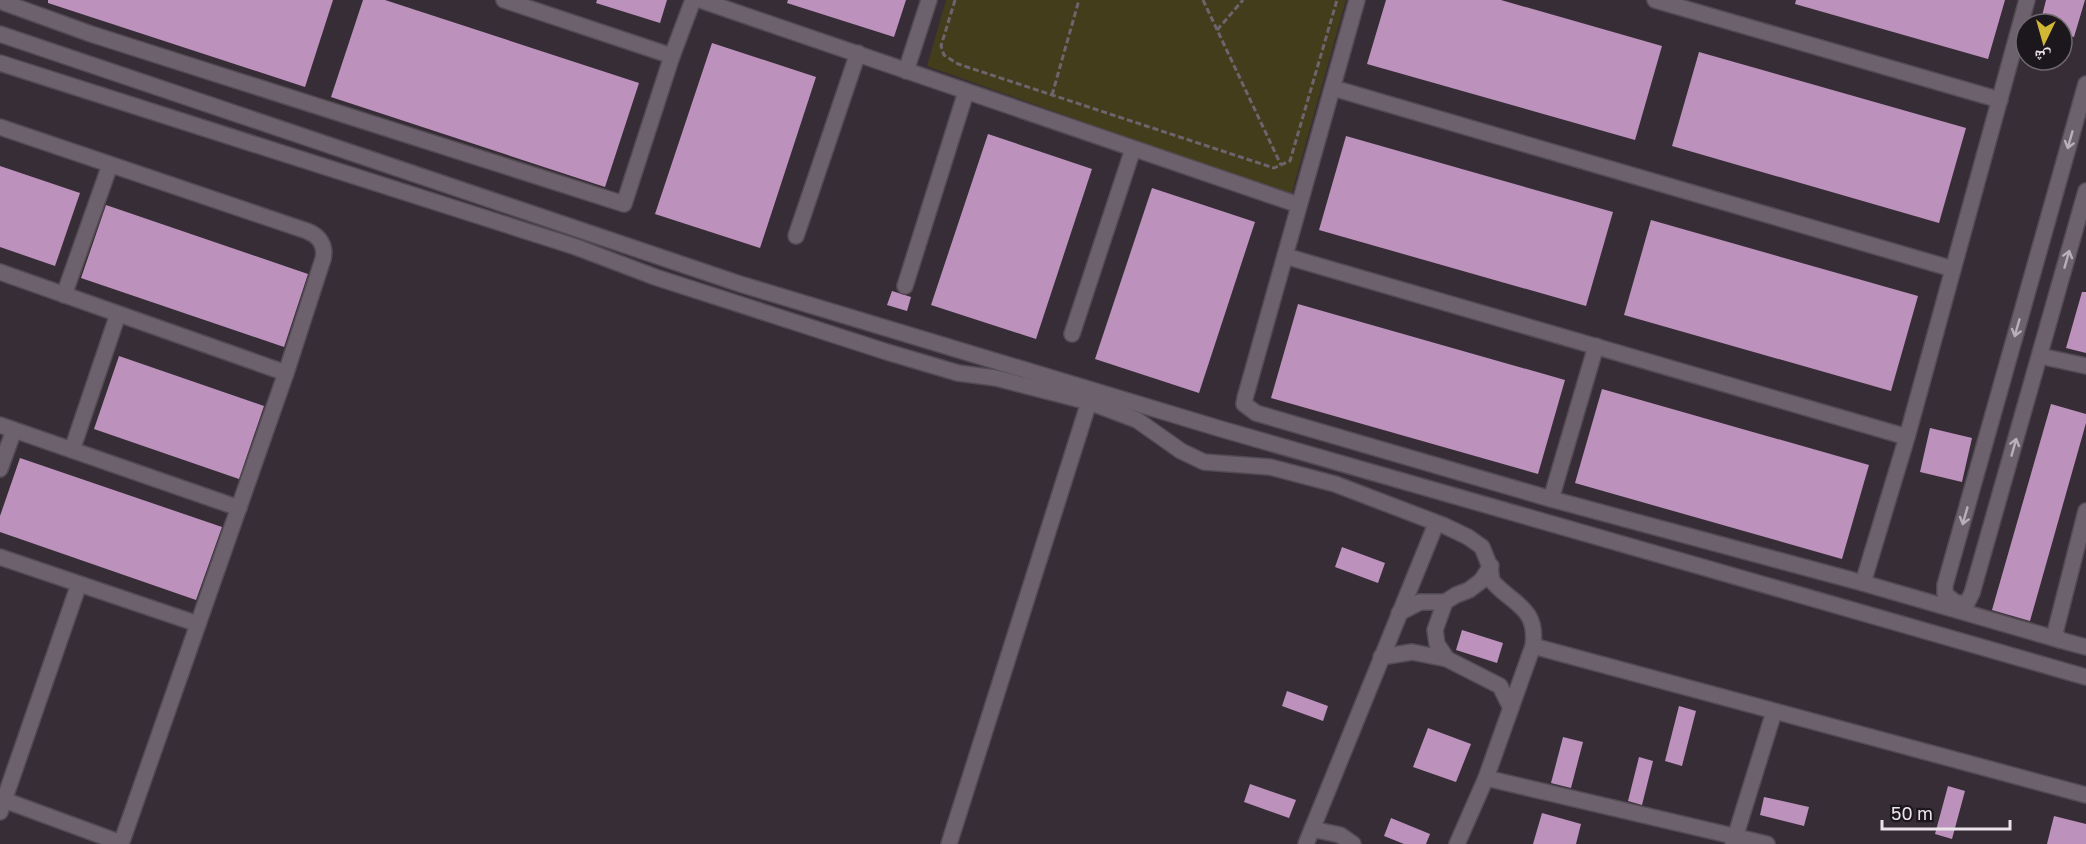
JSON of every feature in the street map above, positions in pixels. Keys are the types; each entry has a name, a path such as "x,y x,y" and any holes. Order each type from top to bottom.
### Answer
{"street":[{"path":"6,0 5,3 91,34 624,204 672,56 693,0"},
{"path":"504,0 672,56"},
{"path":"700,0 1299,205"},
{"path":"906,71 930,0"},
{"path":"1357,0 1245,398 1244,404 1249,409 1256,413 1551,499 2086,647"},
{"path":"1655,0 2000,100"},
{"path":"1863,584 1907,437 2027,0"},
{"path":"0,34 740,284 1221,429 2086,677"},
{"path":"796,236 858,53"},
{"path":"0,63 576,247 655,277 876,349 958,373 996,378 1089,402 1137,420 1181,451 1203,462 1270,467 1335,484 1468,537 1482,547 1491,566 1492,581 1530,617 1535,631 1533,646 1486,778 1457,844"},
{"path":"2086,84 1945,585 1945,594 1956,603 1966,603 1972,593 2086,191"},
{"path":"1333,88 1953,269"},
{"path":"904,286 966,92"},
{"path":"0,127 307,231 318,237 324,247 324,259 286,373 121,843 2,806 79,584"},
{"path":"1072,334 1133,149"},
{"path":"64,295 110,165"},
{"path":"1285,256 1907,437"},
{"path":"0,272 286,373"},
{"path":"72,450 118,314"},
{"path":"1551,499 1596,346"},
{"path":"2040,356 2086,366"},
{"path":"949,844 1089,402"},
{"path":"0,469 7,428 239,508"},
{"path":"2060,640 2055,633 2085,515"},
{"path":"1305,844 1436,524"},
{"path":"0,557 198,624"},
{"path":"1399,613 1420,602 1445,602 1469,590 1481,582 1491,566"},
{"path":"1445,602 1435,630 1437,644 1447,659"},
{"path":"1533,646 2086,795"},
{"path":"1381,657 1412,652 1447,659 1500,686 1511,708"},
{"path":"1734,840 1774,712"},
{"path":"1486,778 1734,840 1767,844"},
{"path":"1312,829 1341,835 1353,844"}],"path":[{"path":"955,0 941,46 944,55 958,64 1274,168 1290,161 1338,0"},
{"path":"1052,95 1079,0"},
{"path":"1203,0 1281,165"},
{"path":"1217,30 1243,0"}],"shaded area":[{"path":"946,0 1346,0 1291,196 927,66"}],"building":[{"path":"48,0 333,0 305,87 48,3"},
{"path":"363,0 385,0 639,83 605,187 331,97"},
{"path":"597,0 667,0 660,23 596,3"},
{"path":"788,0 906,0 894,37 787,3"},
{"path":"1386,0 1501,0 1662,46 1635,140 1367,64"},
{"path":"1796,0 2005,0 1988,59 1795,4"},
{"path":"2046,0 2085,0 2074,37 2074,12 2043,12"},
{"path":"712,43 816,77 760,248 655,214"},
{"path":"1699,52 1966,128 1939,223 1672,146"},
{"path":"988,134 1092,169 1036,339 931,305"},
{"path":"1346,136 1613,212 1586,306 1319,230"},
{"path":"0,166 80,193 55,266 0,247"},
{"path":"1152,188 1255,222 1199,393 1095,359"},
{"path":"106,205 308,274 284,347 81,278"},
{"path":"1651,220 1918,296 1891,391 1624,315"},
{"path":"892,291 911,297 907,311 887,305"},
{"path":"2082,292 2086,292 2086,353 2066,348"},
{"path":"1298,304 1565,380 1538,474 1271,398"},
{"path":"119,356 264,406 239,479 94,429"},
{"path":"1602,389 1869,465 1842,559 1575,483"},
{"path":"2051,404 2086,414 2086,423 2030,621 1992,610"},
{"path":"1930,428 1972,438 1962,482 1920,472"},
{"path":"20,458 222,527 196,600 0,532 0,516"},
{"path":"1342,547 1385,563 1378,583 1335,567"},
{"path":"1462,630 1503,643 1497,663 1456,650"},
{"path":"1287,691 1328,706 1323,721 1282,706"},
{"path":"1679,706 1696,711 1682,766 1665,761"},
{"path":"1428,728 1471,744 1456,782 1413,767"},
{"path":"1563,737 1583,742 1571,788 1551,783"},
{"path":"1639,757 1653,761 1642,805 1628,801"},
{"path":"1250,784 1296,800 1289,818 1244,802"},
{"path":"1948,786 1965,791 1952,839 1935,834"},
{"path":"1764,797 1809,807 1804,826 1760,815"},
{"path":"1542,813 1581,824 1576,844 1533,844"},
{"path":"2054,816 2086,824 2086,844 2047,844"},
{"path":"1391,818 1430,834 1426,844 1404,844 1384,836"}]}
